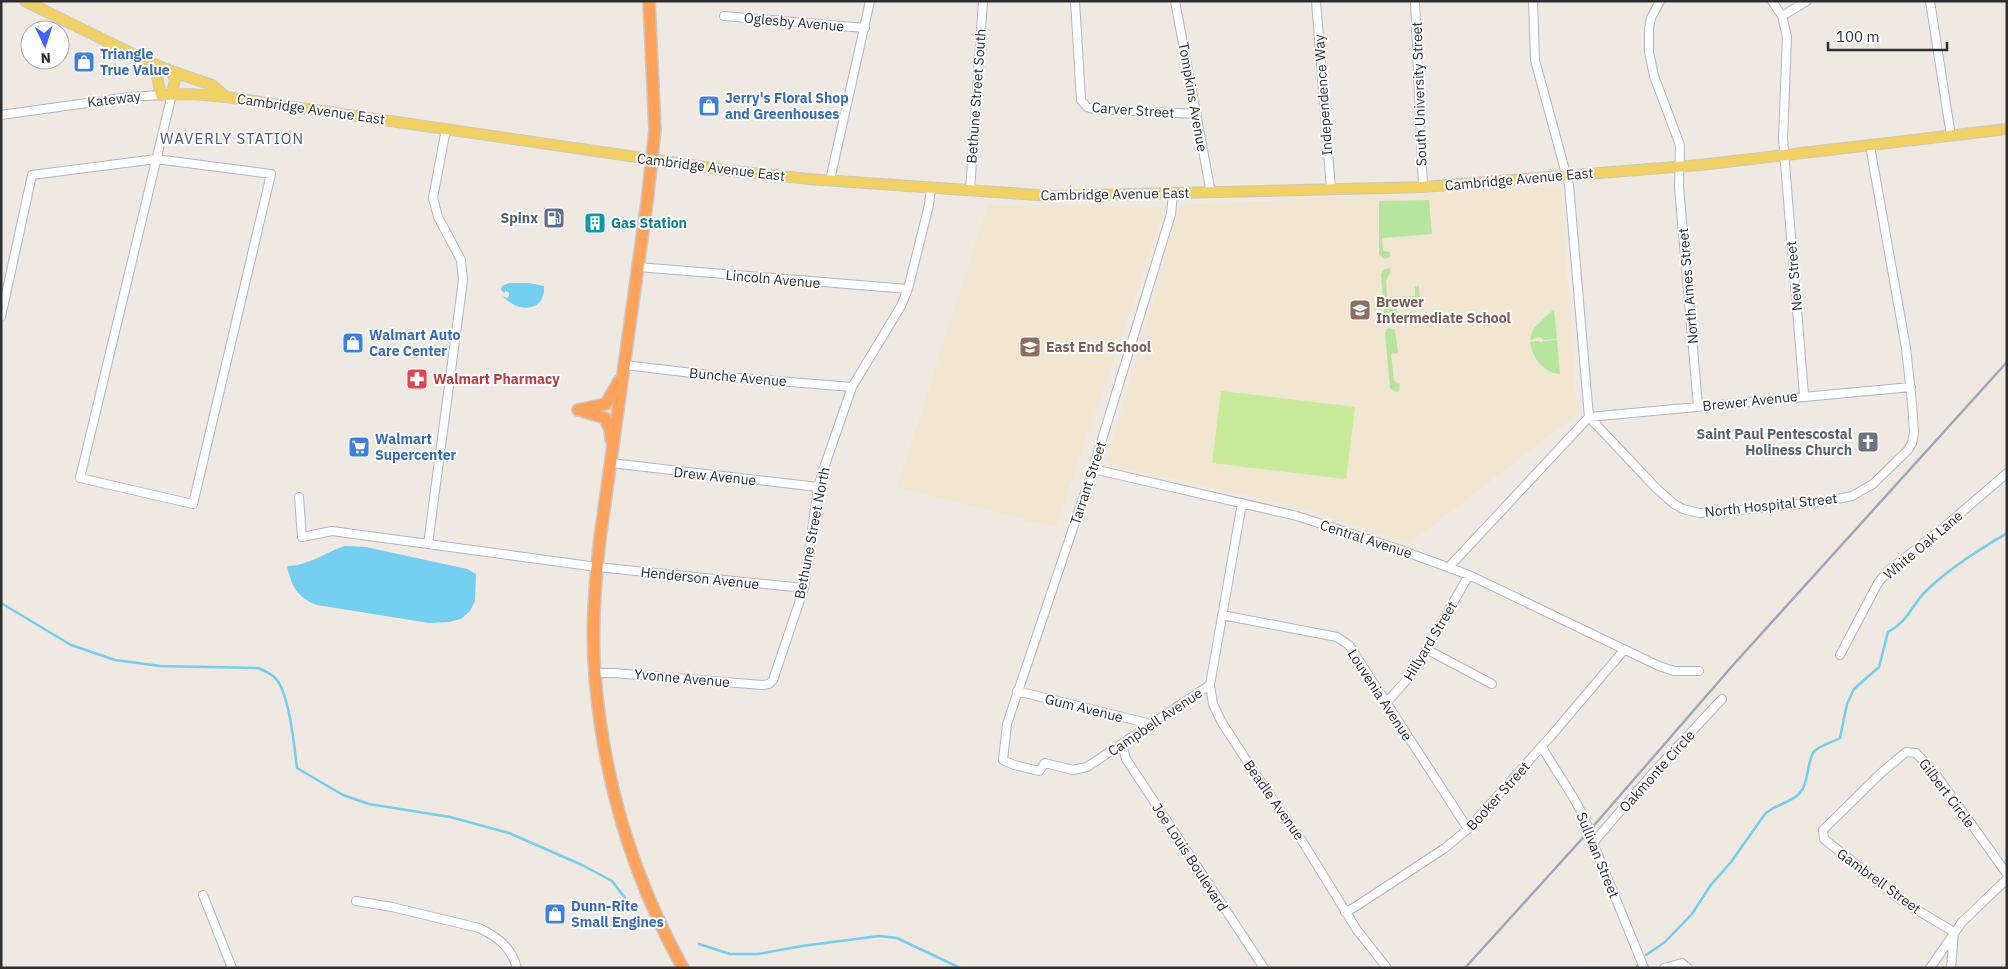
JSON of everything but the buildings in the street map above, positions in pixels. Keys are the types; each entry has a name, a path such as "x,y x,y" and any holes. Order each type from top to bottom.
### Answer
{"highway":[{"path":"649,1 655,130 625,367 596,567 594,673 604,744 613,792 623,829 656,914 684,968"},
{"path":"611,461 610,429 605,418 578,410 606,404 625,367"}],"main road":[{"path":"25,1 146,60 212,85 226,97"},
{"path":"146,60 156,72 161,95"},
{"path":"171,70 175,79 172,94"},
{"name":"Kateway","path":"161,95 226,97"},
{"name":"Cambridge Avenue East","path":"226,97 652,161 732,171 1052,196 1423,187 1679,167 2007,129"}],"street":[{"path":"830,180 870,1"},
{"name":"Bethune Street South","path":"970,191 983,1"},
{"name":"Carver Street","path":"1075,1 1081,100 1087,108 1197,114"},
{"name":"Tompkins Avenue","path":"1176,1 1210,193"},
{"name":"Independence Way","path":"1316,1 1331,189"},
{"name":"South University Street","path":"1415,1 1423,187"},
{"path":"1449,567 1589,417 1568,175 1535,60 1533,1"},
{"name":"North Ames Street","path":"1660,1 1651,18 1649,52 1654,76 1680,145 1679,187 1698,406"},
{"path":"1772,1 1782,16 1807,1"},
{"path":"1930,1 1951,136"},
{"name":"Oglesby Avenue","path":"724,16 865,28"},
{"name":"New Street","path":"1782,16 1787,37 1783,139 1804,395"},
{"path":"1,317 32,175 156,159 271,174 193,504 80,478 156,159 172,94"},
{"name":"Kateway","path":"1,115 130,97 161,95"},
{"path":"428,544 462,280 460,260 438,217 433,198 446,129"},
{"name":"North Hospital Street","path":"1589,417 1674,504 1689,511 1699,513 1828,501 1852,496 1868,488 1908,450 1914,433 1906,348 1870,146"},
{"name":"Bethune Street North","path":"769,684 775,676 804,588 818,486 852,387 894,320 908,290 929,206 931,188"},
{"name":"Tarrant Street","path":"1014,765 1003,760 1007,724 1093,468 1171,214 1173,194"},
{"name":"Lincoln Avenue","path":"638,267 908,290"},
{"name":"Bunche Avenue","path":"625,367 852,387"},
{"name":"Brewer Avenue","path":"1589,417 1910,386"},
{"name":"Drew Avenue","path":"611,461 818,486"},
{"name":"Central Avenue","path":"1093,468 1298,516 1449,567 1668,670 1683,672 1699,671"},
{"name":"White Oak Lane","path":"1840,654 1878,584 1888,570 1942,529 2007,473"},
{"name":"Henderson Avenue","path":"299,497 302,537 332,531 596,567 804,588"},
{"name":"Campbell Avenue","path":"1014,765 1039,770 1045,763 1073,770 1092,765 1210,685 1242,503"},
{"name":"Hillyard Street","path":"1386,703 1409,678 1468,576"},
{"name":"Louvenia Avenue","path":"1222,615 1337,637 1344,640 1468,829"},
{"path":"1426,649 1492,684"},
{"name":"Booker Street","path":"1345,912 1445,848 1468,829 1542,747 1624,650"},
{"name":"Yvonne Avenue","path":"594,673 769,684"},
{"name":"Beadle Avenue","path":"1210,685 1213,704 1221,721 1304,844 1345,912 1387,968"},
{"name":"Gum Avenue","path":"1017,691 1151,724"},
{"name":"Oakmonte Circle","path":"1593,843 1652,774 1722,699"},
{"name":"Joe Louis Boulevard","path":"1122,744 1126,759 1264,968"},
{"name":"Sullivan Street","path":"1542,747 1576,801 1590,830 1593,843 1644,968"},
{"name":"Gilbert Circle","path":"1830,844 1824,840 1823,830 1906,752 1916,753 1934,772 2007,874"},
{"name":"Gambrell Street","path":"1830,844 1902,901 1954,932"},
{"path":"1932,967 1962,922 2007,879"},
{"path":"203,895 232,968"},
{"path":"356,901 392,907 480,928 504,943 512,955 516,968"},
{"path":"1951,968 1954,932"},
{"path":"1664,968 1682,963 1688,968"}],"shaded area":[{"name":"Brewer Intermediate School","path":"1561,187 1577,414 1410,543 1293,506 1118,467 1107,460 1180,205"},
{"name":"East End School","path":"988,205 1165,207 1056,528 897,487"}],"green space":[{"path":"1429,200 1432,234 1382,238 1383,251 1390,252 1390,257 1384,259 1379,254 1379,201"},
{"path":"1390,268 1390,273 1386,280 1387,297 1415,296 1415,287 1419,286 1420,307 1397,308 1397,316 1384,314 1381,274 1385,269"},
{"path":"1554,309 1557,339 1543,340 1540,337 1530,340 1533,329"},
{"path":"1389,328 1395,330 1398,353 1391,354 1394,381 1400,384 1399,391 1396,392 1390,388 1385,333"},
{"path":"1557,340 1560,374 1548,370 1539,363 1533,353 1530,342 1538,341 1541,343 1543,341"},
{"path":"1221,391 1355,407 1346,479 1212,463"}],"water":[{"path":"509,283 529,283 544,286 543,295 535,306 529,308 515,305 503,296 507,298 509,293 506,291 504,293 501,290 502,286"},
{"path":"345,546 366,547 467,569 476,574 475,601 470,611 461,619 429,623 317,605 300,595 293,585 287,566 302,564"}],"waterway":[{"path":"1646,955 1665,942 1692,914 1710,886 1731,862 1765,814 1791,800 1802,790 1813,753 1822,746 1840,738 1847,704 1854,689 1879,667 1888,632 1906,617 1936,581 2007,533"},
{"path":"1,603 71,645 115,660 160,666 258,668 277,680 285,698 291,722 297,768 343,795 369,804 450,817 509,833 582,865 612,881 625,898"},
{"path":"699,944 730,954 758,954 879,936 897,938 960,968"},
{"path":"1586,968 1599,968"}],"railway":[{"path":"1465,968 1590,830 1734,664 2007,362"}],"place":[{"name":"Triangle True Value","path":"84,62"},
{"name":"Jerry's Floral Shop and Greenhouses","path":"709,106"},
{"name":"Spinx","path":"554,218"},
{"name":"Gas Station","path":"595,223"},
{"name":"Brewer Intermediate School","path":"1360,310"},
{"name":"Walmart Auto Care Center","path":"353,343"},
{"name":"East End School","path":"1030,347"},
{"name":"Walmart Pharmacy","path":"417,379"},
{"name":"Saint Paul Pentescostal Holiness Church","path":"1868,442"},
{"name":"Walmart Supercenter","path":"359,447"},
{"name":"Dunn-Rite Small Engines","path":"555,914"}],"district":[{"name":"WAVERLY STATION","path":"232,139"}]}
